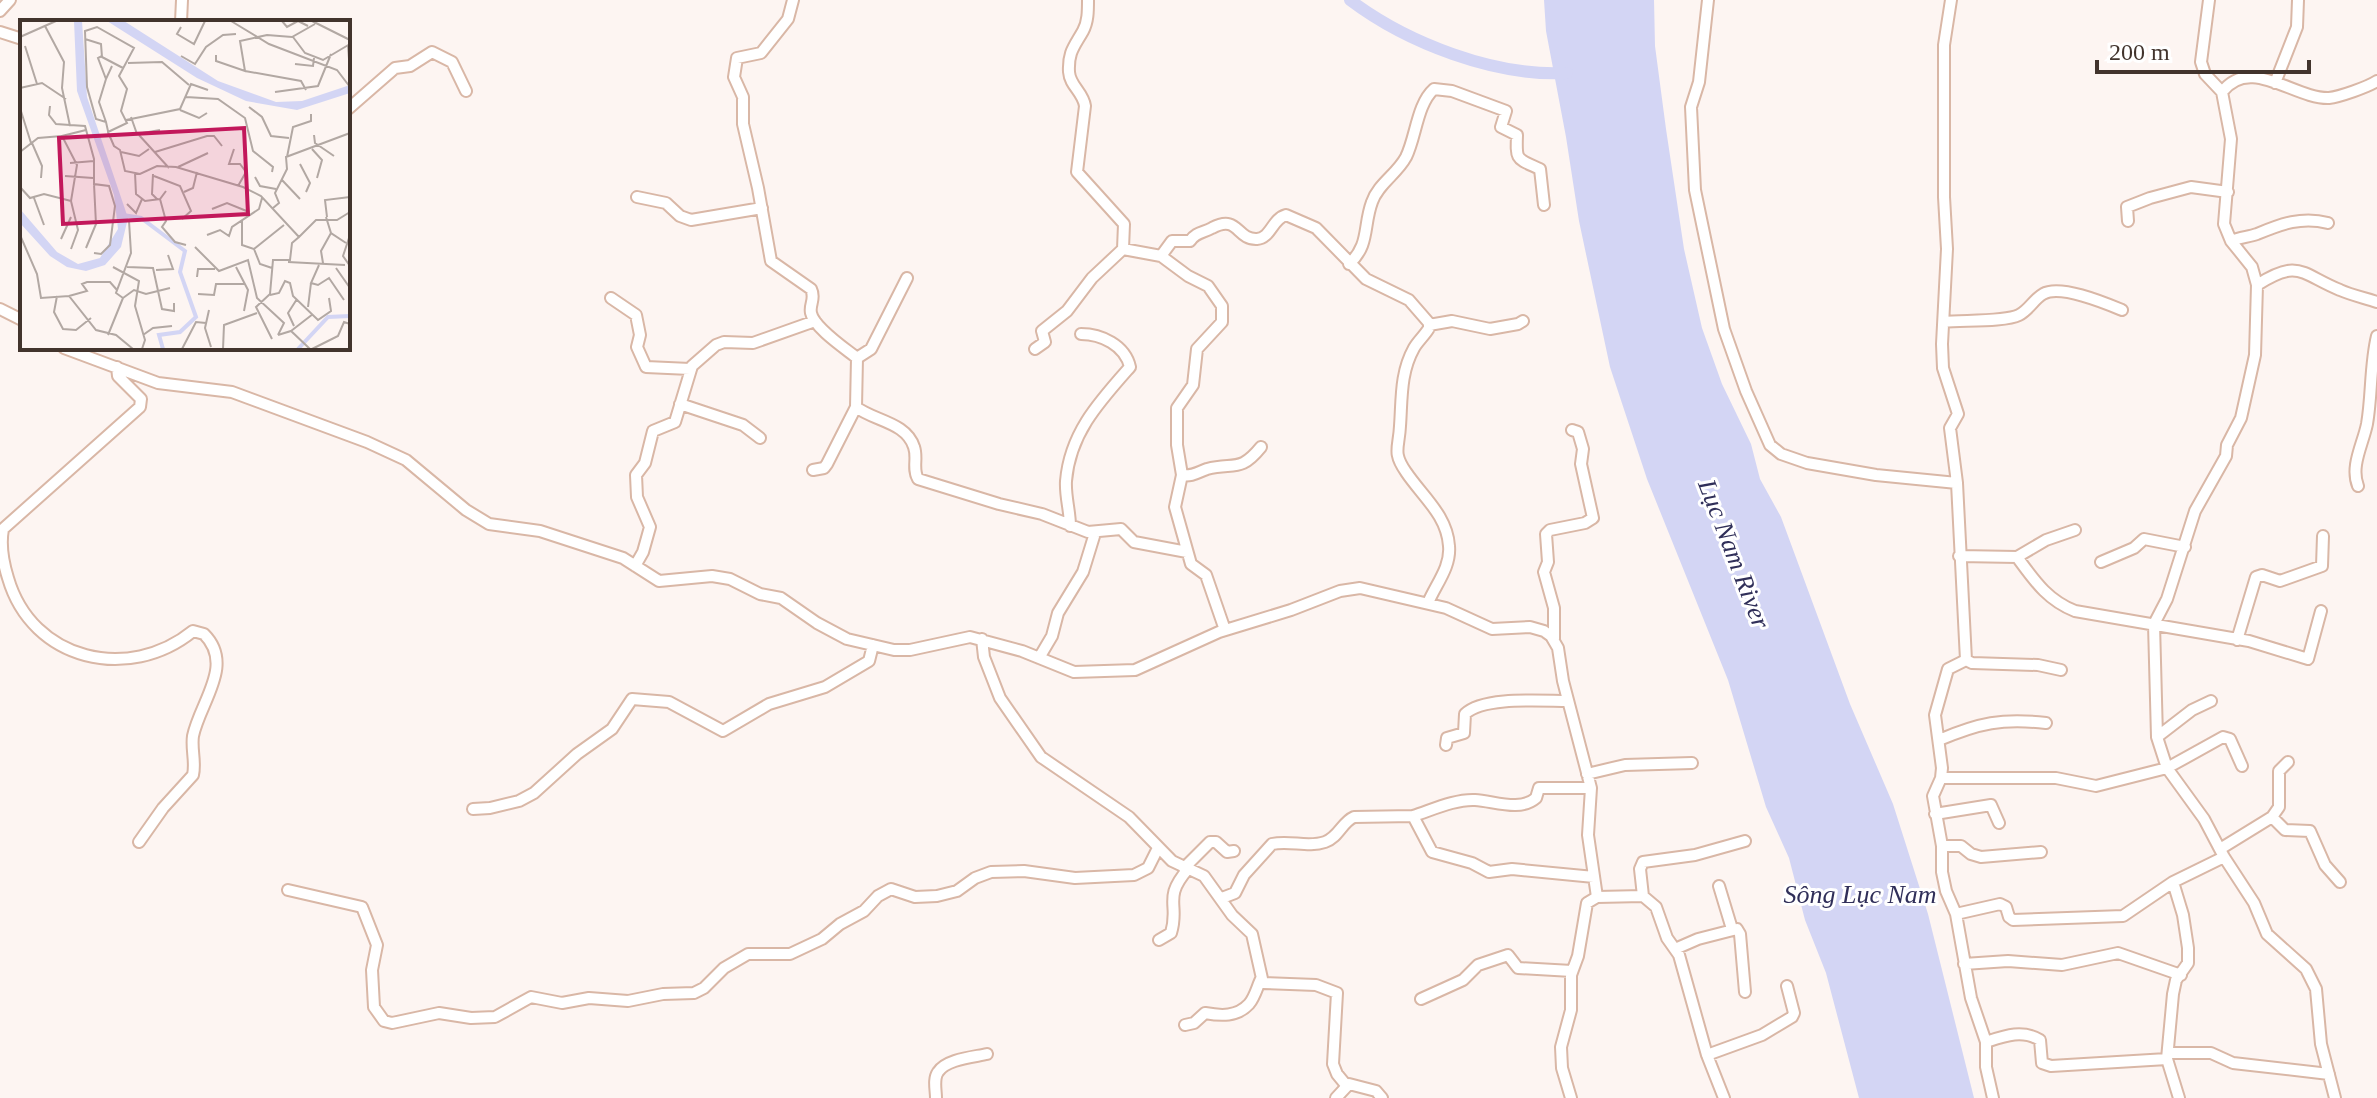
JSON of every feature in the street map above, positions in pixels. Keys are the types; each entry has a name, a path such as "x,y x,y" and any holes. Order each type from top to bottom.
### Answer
{"street":[{"path":"0,11 10,0"},
{"path":"181,20 182,0"},
{"path":"793,0 788,19 778,33 761,53 738,57 734,73 743,97 743,124 771,261 813,292 810,309 815,321 857,358 856,407 827,464 824,468 813,470"},
{"path":"1035,349 1045,342 1042,331 1067,311 1092,278 1123,249 1124,224 1077,172 1085,106 1083,96 1070,79 1069,70 1072,45 1086,23 1088,0"},
{"path":"1708,0 1700,76 1691,107 1695,190 1724,329 1746,391 1770,445 1781,454 1834,469 1957,483"},
{"path":"1951,0 1944,45 1947,249 1943,281 1943,368 1958,414 1950,428 1957,483 1966,660"},
{"path":"2209,0 2201,62 2205,74 2222,92 2231,139 2223,222 2231,241 2252,267 2257,285 2255,355 2241,418 2227,445 2226,456 2195,511 2185,547 2154,624 2157,737 2167,768 2204,819 2254,903 2267,934 2306,969 2316,989 2321,1044 2335,1098"},
{"path":"2275,83 2297,27 2298,0"},
{"path":"0,32 20,38"},
{"path":"350,107 395,68 410,66 432,52 452,62 466,91"},
{"path":"2222,92 2233,80 2242,77 2330,98 2377,81"},
{"path":"1349,264 1361,254 1374,197 1402,165 1415,136 1421,111 1434,89 1452,91 1506,111 1501,127 1517,135 1515,149 1518,155 1540,169 1544,205"},
{"path":"2128,221 2127,207 2150,198 2191,187 2228,192"},
{"path":"637,197 666,203 680,216 691,220 762,208"},
{"path":"1161,256 1172,241 1190,241 1196,234 1220,223 1231,224 1252,238 1260,238 1265,236 1275,220 1286,215 1316,228 1366,279 1409,300 1429,325"},
{"path":"2231,241 2296,220 2312,219 2328,223"},
{"path":"1123,249 1161,256 1208,286 1218,298 1224,313 1220,326 1196,351 1194,382 1177,408 1177,445 1182,475 1175,507 1191,564 1206,575 1225,630"},
{"path":"2257,285 2281,272 2294,270 2315,275 2340,290 2377,302"},
{"path":"857,358 871,349 907,278"},
{"path":"1944,322 2020,314 2049,291 2099,301 2122,310"},
{"path":"611,298 636,315 640,335 637,347 646,367 690,369"},
{"path":"0,309 20,319"},
{"path":"635,566 643,552 650,527 637,497 636,475 645,463 653,431 673,424 690,369 718,343 753,343 815,321"},
{"path":"1429,325 1459,322 1490,329 1523,321"},
{"path":"1428,603 1444,574 1449,541 1435,507 1405,471 1396,450 1400,434 1402,378 1414,349 1429,325"},
{"path":"1070,526 1066,481 1074,441 1103,395 1130,367 1128,360 1107,338 1081,334"},
{"path":"2358,486 2357,463 2366,426 2377,336"},
{"path":"70,350 158,383 232,392 326,425 406,460 466,510 489,524 540,531 623,558 659,581 712,576 730,579 760,594 781,598 847,639 902,651 961,637 982,639 1080,673 1135,670 1225,630 1340,591 1360,588 1446,608 1488,628 1530,627 1544,631 1554,639"},
{"path":"117,367 118,376 141,399 140,407 3,529 0,539 2,562 12,591 35,626 79,654 116,660 147,656 181,642 193,631 204,634 216,650 217,660 210,692 194,731 193,775 163,808 139,842"},
{"path":"680,404 743,425 760,438"},
{"path":"856,407 907,435 915,451 914,474 918,479 1042,514 1095,533 1121,529 1134,542 1187,552"},
{"path":"1572,430 1578,432 1583,449 1581,464 1593,518 1585,523 1550,530 1546,534 1548,562 1544,572 1554,608 1554,639 1591,788 1588,835 1597,897"},
{"path":"1182,475 1191,476 1211,468 1235,467 1249,460 1261,447"},
{"path":"1959,556 2017,557 2046,540 2075,530"},
{"path":"1039,658 1052,636 1058,613 1083,572 1095,533"},
{"path":"2237,640 2256,577 2262,575 2280,581 2322,566 2323,536"},
{"path":"2101,562 2134,548 2144,539 2185,547"},
{"path":"2017,557 2047,596 2075,611 2237,640 2308,659 2321,611"},
{"path":"982,639 984,657 1000,698 1041,757 1129,817 1172,861 1204,876 1232,915 1252,934 1261,979 1266,984 1316,985 1337,993 1333,1064 1337,1074 1346,1085 1376,1091 1382,1098"},
{"path":"473,809 519,801 534,793 577,754 612,729 632,699 669,702 723,731 769,704 825,687 869,661 873,645"},
{"path":"1993,1098 1986,1067 1986,1042 1971,998 1956,914 1942,872 1942,846 1935,814 1934,789 1941,778 1935,715 1944,677 1953,665 1966,660 1972,663 2038,665 2061,670"},
{"path":"1446,745 1447,738 1464,733 1465,714 1476,707 1500,703 1568,701"},
{"path":"2157,737 2192,710 2211,701"},
{"path":"1939,740 2004,720 2046,723"},
{"path":"1941,778 2056,778 2096,786 2167,768 2223,737 2230,739 2242,766"},
{"path":"1956,914 2000,904 2006,907 2013,920 2129,914 2272,817 2279,807 2279,771 2288,762"},
{"path":"1587,774 1625,765 1692,763"},
{"path":"1222,898 1235,893 1244,875 1272,844 1323,843 1338,835 1350,818 1413,816 1464,800 1529,803 1536,798 1539,788 1591,788"},
{"path":"1935,814 1991,805 1999,823"},
{"path":"1413,816 1432,852 1472,863 1489,872 1512,869 1594,877"},
{"path":"2272,817 2285,830 2310,831 2325,865 2340,882"},
{"path":"1643,896 1640,869 1643,862 1695,855 1745,841"},
{"path":"1159,940 1171,933 1172,894 1186,869 1210,842 1216,842 1227,852 1234,851"},
{"path":"1942,846 1961,846 1981,857 2041,852"},
{"path":"288,890 362,907 377,945 372,970 374,1007 384,1021 392,1023 435,1013 481,1018 499,1015 531,997 562,1003 589,998 628,1001 663,994 694,993 704,988 724,968 748,954 790,954 822,939 891,889 915,897 937,896 957,891 982,875 1002,872 1024,871 1075,878 1134,875 1148,868 1158,848"},
{"path":"2173,882 2183,915 2188,948 2188,963 2176,980 2173,994 2168,1056 2179,1098"},
{"path":"1719,886 1732,929"},
{"path":"1571,1098 1560,1058 1561,1042 1571,1010 1572,971 1578,956 1587,903 1597,897 1643,896 1656,907 1662,927 1675,949 1690,988 1707,1055 1724,1098"},
{"path":"1675,949 1737,929 1745,992"},
{"path":"1964,964 2008,961 2062,965 2118,953 2181,975"},
{"path":"1421,999 1463,980 1478,965 1508,955 1518,968 1572,971"},
{"path":"1185,1025 1194,1023 1205,1013 1227,1016 1248,1005 1261,979"},
{"path":"1707,1055 1762,1035 1792,1017 1794,1013 1787,986"},
{"path":"1986,1042 2006,1035 2031,1035 2040,1040 2042,1063 2051,1066 2211,1053 2233,1063 2329,1074"},
{"path":"936,1098 936,1077 940,1069 987,1054"},
{"path":"1336,1098 1346,1085"}],"water":[{"name":"Sông Lục Nam","path":"1544,0 1654,0 1655,46 1666,129 1684,249 1702,328 1722,384 1751,444 1760,479 1781,517 1850,704 1893,804 1928,914 1974,1098 1859,1098 1826,973 1805,920 1789,858 1766,807 1728,680 1647,479 1610,367 1579,221 1546,31"}],"waterway":[{"path":"1350,0 1398,30 1453,54 1511,69 1567,73"}],"water label":[{"name":"Lục Nam River","path":"1734,554"}]}
